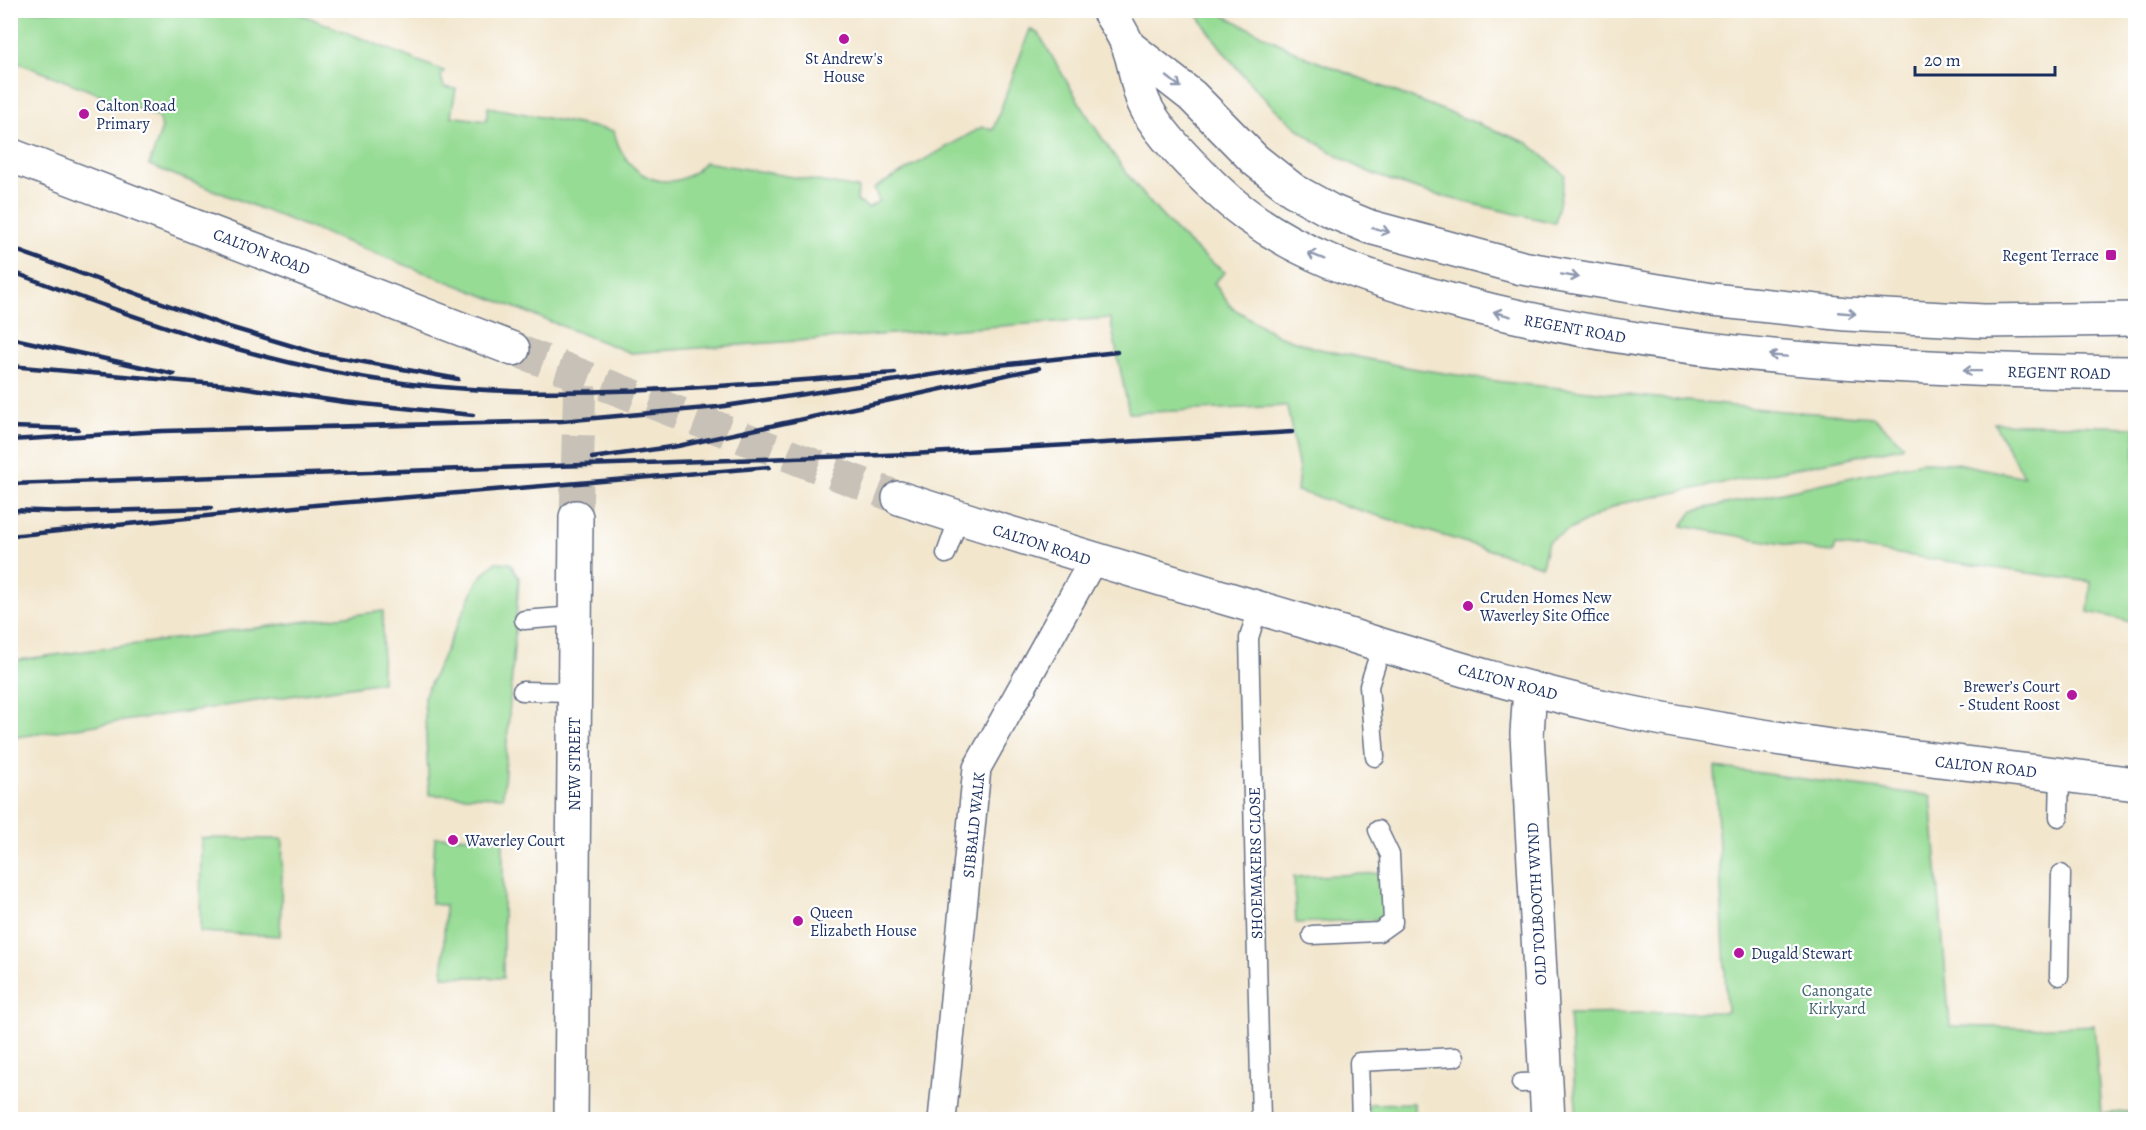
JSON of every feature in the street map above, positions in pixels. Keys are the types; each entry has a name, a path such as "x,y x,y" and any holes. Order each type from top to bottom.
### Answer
{"street":[{"name":"REGENT ROAD","path":"1108,10 1128,46 1144,104 1174,146 1215,189 1251,219 1297,248 1342,266 1426,294 1543,325 1725,352 1965,371 2136,373"},
{"name":"REGENT ROAD","path":"1128,46 1192,96 1255,160 1293,190 1331,211 1370,227 1522,268 1712,300 1846,314 1984,321 2136,319"},
{"name":"CALTON ROAD","path":"10,155 513,349"},
{"name":"CALTON ROAD","path":"899,498 1093,560 1530,688 1619,710 1802,744 2136,784"},
{"name":"NEW STREET","path":"571,1119 576,517"},
{"name":"SIBBALD WALK","path":"942,1119 977,768 1093,560"},
{"name":"OLD TOLBOOTH WYND","path":"1530,688 1527,734 1534,1083 1548,1119"}],"lane":[{"path":"946,554 959,518"},
{"name":"SHOEMAKERS CLOSE","path":"1258,608 1249,638 1261,1119"},
{"path":"524,620 575,616"},
{"path":"1375,757 1369,686 1382,645"},
{"path":"522,691 574,692"},
{"path":"2060,774 2060,817"},
{"path":"1312,935 1379,932 1393,922 1390,855 1377,830"},
{"path":"2059,976 2061,874"},
{"path":"1361,1119 1359,1062 1455,1057"}],"green space":[{"path":"10,11 293,11 444,71 441,76 444,87 456,89 451,116 486,121 488,107 614,131 619,147 627,160 638,171 650,178 664,181 678,180 692,174 705,162 858,188 857,201 868,208 879,201 874,188 982,127 993,130 1030,29 1039,34 1098,131 1143,194 1196,249 1225,272 1214,283 1231,307 1275,334 1315,348 1411,368 1503,382 1782,411 1874,417 1903,445 1619,504 1548,541 1542,566 1297,491 1299,470 1287,406 1129,413 1110,318 631,353 149,165 162,128 158,117 11,60"},
{"path":"1195,11 1215,11 1308,58 1528,143 1565,175 1555,223 1452,199 1400,184 1354,165 1330,151 1307,135 1264,98 1227,56"},
{"path":"1994,423 2135,427 2135,622 2088,612 2091,582 1836,545 1834,552 1822,551 1682,526 1693,511 1922,462 1956,463 2024,477"},
{"path":"496,562 510,563 519,578 503,797 429,795 424,697 478,580"},
{"path":"383,611 382,682 11,738 11,661"},
{"name":"Canongate Kirkyard","path":"1715,767 1931,796 1950,1026 2031,1028 2094,1025 2101,1114 2135,1111 2135,1119 1577,1119 1569,1014 1727,1012"},
{"path":"435,837 503,837 503,978 443,976 445,905 431,904"},
{"path":"201,838 283,839 280,936 200,932"},
{"path":"1383,873 1385,919 1296,923 1294,877"},
{"path":"1414,1103 1414,1119 1369,1119 1368,1104"}],"tunnel":[{"path":"513,349 899,498"},
{"path":"576,517 580,376"}],"railway":[{"path":"10,248 229,327 319,354 458,379"},
{"path":"10,271 158,324 258,355 359,377 411,384 531,392 592,392 653,390 895,373"},
{"path":"10,338 174,374"},
{"path":"10,440 162,431 562,421 718,407 990,366 1117,352"},
{"path":"10,366 227,385 344,402 473,415"},
{"path":"592,458 678,446 1039,368"},
{"path":"10,427 78,429"},
{"path":"10,484 912,454 1292,432"},
{"path":"10,536 315,505 769,467"},
{"path":"10,510 66,512 211,508"}],"place":[{"name":"St Andrew's House","path":"844,39"},
{"name":"Calton Road Primary","path":"84,114"},
{"name":"Regent Terrace","path":"2111,255"},
{"name":"Cruden Homes New Waverley Site Office","path":"1468,606"},
{"name":"Brewer’s Court - Student Roost","path":"2072,695"},
{"name":"Waverley Court","path":"453,840"},
{"name":"Queen Elizabeth House","path":"798,921"},
{"name":"Dugald Stewart","path":"1739,953"}]}
